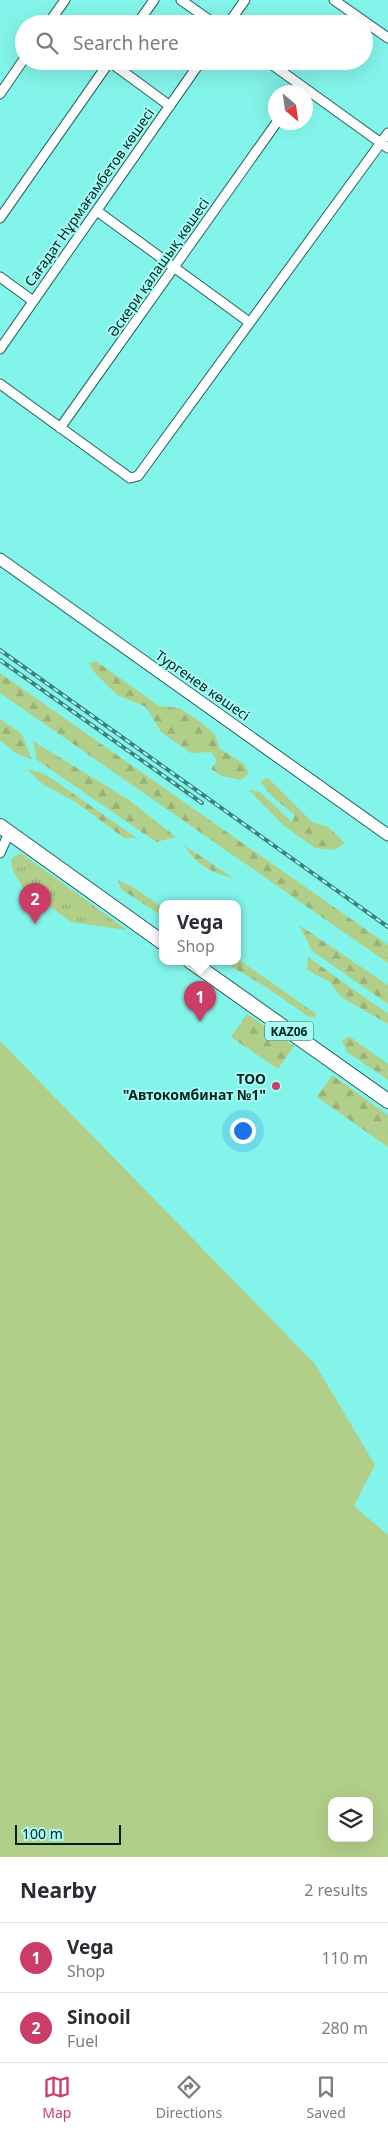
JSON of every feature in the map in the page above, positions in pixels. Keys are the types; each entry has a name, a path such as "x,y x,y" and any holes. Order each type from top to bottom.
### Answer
{"highway":[{"path":"4,830 159,940"},
{"name":"KАZ06","path":"196,965 388,1101"}],"main road":[{"name":"Тургенев көшесі","path":"0,559 388,835"}],"street":[{"path":"54,15 65,0"},
{"path":"143,15 154,0"},
{"path":"181,0 202,15"},
{"path":"234,15 245,0"},
{"path":"334,0 355,15"},
{"path":"373,27 388,38"},
{"path":"0,94 16,70"},
{"path":"0,218 104,70"},
{"path":"121,70 170,106"},
{"name":"Сағадат Нұрмағамбетов көшесі","path":"0,349 196,70"},
{"path":"278,70 295,85"},
{"path":"313,98 384,145"},
{"name":"Әскери қалашық көшесі","path":"60,428 272,130"},
{"path":"0,384 130,478 134,478 249,322 384,145 388,133"},
{"path":"96,211 249,322"},
{"path":"0,277 33,301"},
{"path":"0,853 4,830"}],"green space":[{"path":"96,661 159,706 180,708 203,724 215,735 220,749 243,763 249,773 241,780 222,776 211,769 217,761 211,752 191,753 161,732 146,707 117,695 94,672 89,663"},
{"path":"0,673 388,945 388,963 0,693"},
{"path":"0,719 22,734 32,760 16,753 0,740"},
{"path":"33,741 129,800 176,837 156,842 37,760"},
{"path":"27,769 45,774 137,838 124,838 77,803 41,783"},
{"path":"268,778 312,822 328,827 345,843 334,850 315,848 283,825 249,790 260,792 292,822 295,815 276,800 260,782"},
{"path":"184,845 233,878 205,867"},
{"path":"21,853 127,930 71,922 23,887 13,871 11,859"},
{"path":"118,880 133,887 159,905 159,914 121,889"},
{"path":"299,925 388,985 388,1004 312,951"},
{"path":"308,957 388,1014 388,1024 341,997 330,982 307,970"},
{"path":"241,961 316,1014 316,1017 309,1017 263,985 229,965 241,965"},
{"path":"247,1014 294,1046 278,1069 231,1037"},
{"path":"349,1036 388,1064 388,1080 347,1052 342,1041"},
{"path":"0,1041 315,1364 375,1465 354,1506 388,1535 388,1857 0,1857"},
{"path":"332,1075 388,1115 388,1147 317,1097"}],"railway":[{"path":"0,650 388,927"},
{"path":"0,660 202,803"}],"place":[{"name":"Sinooil","path":"35,924"},
{"name":"Vega","path":"200,1022"},
{"name":"ТОО \"Автокомбинат №1\"","path":"276,1086"}]}
